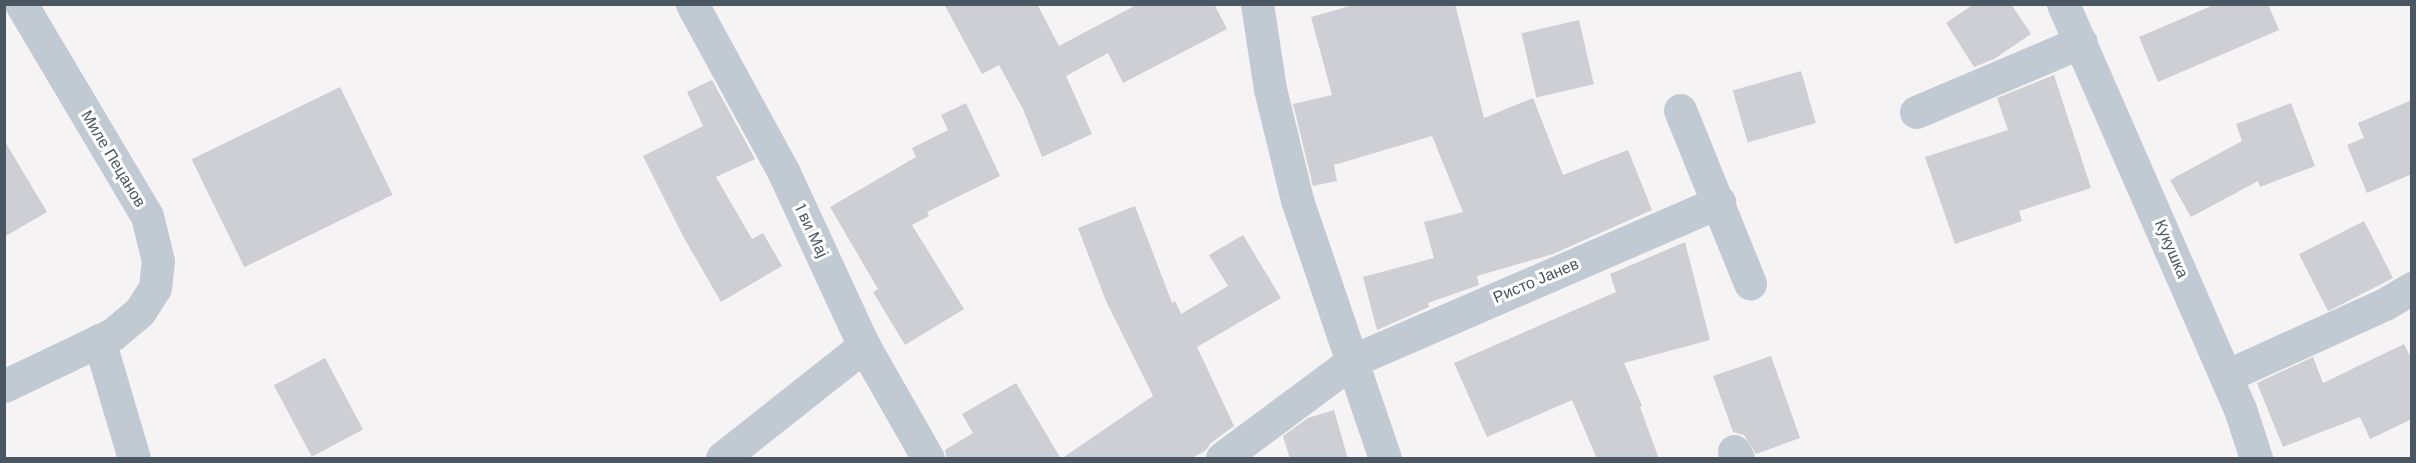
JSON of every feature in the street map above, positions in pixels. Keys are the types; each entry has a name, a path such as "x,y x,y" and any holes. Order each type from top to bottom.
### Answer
{"street":[{"name":"Миле Пецанов","path":"4,386 113,334 140,311 155,288 158,261 147,216 21,4"},
{"name":"1 ви Мај","path":"692,4 784,173 864,346 928,459"},
{"path":"1257,4 1270,89 1298,200 1354,360 1385,459"},
{"name":"Кукушка","path":"2063,4 2240,409 2256,459"},
{"path":"1916,112 2080,42"},
{"path":"1680,110 1750,283"},
{"name":"Ристо Јанев","path":"1222,459 1354,360 1719,202"},
{"path":"2226,376 2385,304 2412,288"},
{"path":"99,340 134,459"},
{"path":"722,459 864,346"}],"building":[{"path":"944,4 1037,4 1059,46 1138,4 1214,4 1227,29 1123,83 1108,53 1066,76 1092,134 1042,157 1023,109 999,65 982,74"},
{"path":"1357,4 1455,4 1484,118 1533,98 1563,175 1628,150 1652,210 1553,254 1477,276 1479,285 1428,303 1429,307 1377,330 1363,277 1434,258 1424,222 1463,212 1432,136 1334,165 1337,181 1313,186 1293,104 1332,95 1311,17"},
{"path":"1974,4 2011,4 2031,34 1994,59 1974,67 1946,23"},
{"path":"2216,4 2268,4 2279,30 2158,82 2139,37"},
{"path":"1579,20 1594,84 1536,98 1522,33"},
{"path":"1801,71 1816,123 1748,142 1733,91"},
{"path":"2054,75 2091,188 2019,211 2022,221 1955,244 1925,157 2008,130 1997,98"},
{"path":"712,80 755,159 716,177 752,239 763,233 782,266 721,302 683,236 643,156 703,126 687,92"},
{"path":"340,87 393,195 244,267 192,159"},
{"path":"2412,100 2412,174 2367,193 2347,145 2364,138 2358,123"},
{"path":"966,103 1000,176 927,212 929,216 912,225 964,309 905,345 873,292 878,289 830,207 916,157 912,148 948,130 941,115"},
{"path":"2291,103 2315,166 2260,187 2258,181 2191,217 2170,180 2242,141 2236,124"},
{"path":"4,140 47,212 4,237"},
{"path":"1135,206 1172,303 1175,301 1181,314 1228,286 1209,255 1243,235 1281,298 1197,347 1234,426 1211,443 1205,451 1190,459 1061,459 1153,396 1106,301 1078,228"},
{"path":"2364,221 2393,278 2328,311 2299,254"},
{"path":"1685,242 1710,340 1624,363 1642,406 1640,407 1659,459 1597,459 1572,400 1487,437 1454,363 1616,292 1610,274"},
{"path":"2404,344 2412,360 2412,419 2370,439 2360,417 2283,447 2257,383 2313,357 2323,383"},
{"path":"1771,356 1800,438 1756,454 1744,435 1733,432 1713,376"},
{"path":"325,358 363,430 312,457 274,385"},
{"path":"1016,383 1061,459 947,459 945,450 973,433 962,414"},
{"path":"1334,410 1348,459 1290,459 1283,436 1308,418"}]}
